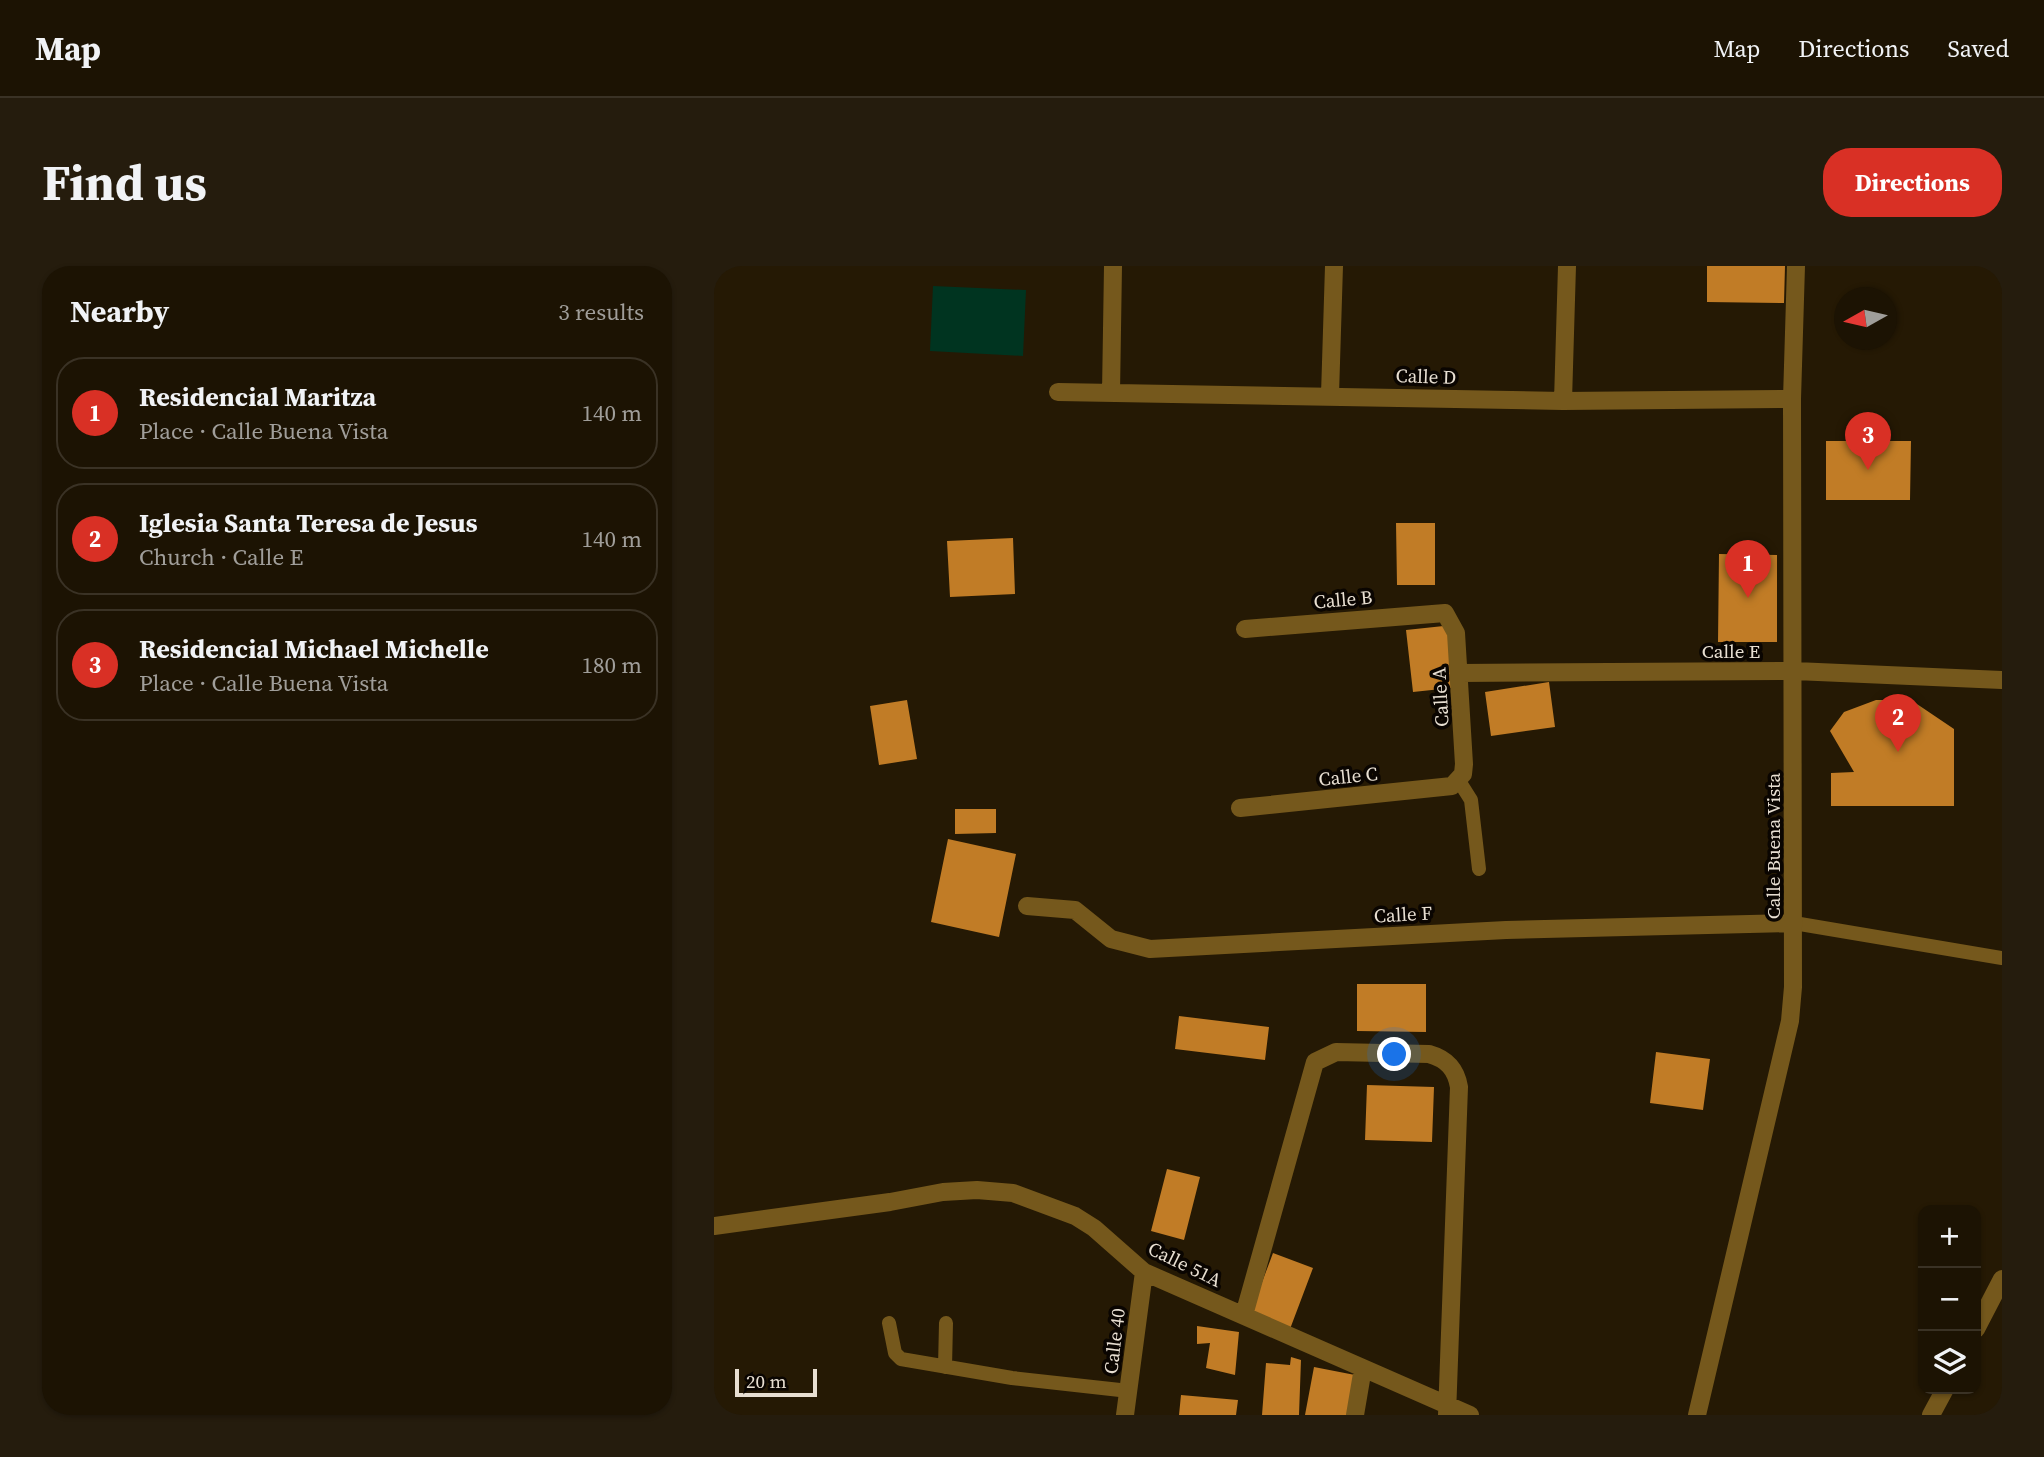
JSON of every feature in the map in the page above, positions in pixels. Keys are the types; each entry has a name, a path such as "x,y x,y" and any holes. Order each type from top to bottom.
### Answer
{"street":[{"path":"1111,393 1112,266"},
{"path":"1330,395 1334,266"},
{"path":"1563,401 1567,266"},
{"name":"Calle Buena Vista","path":"1697,1415 1790,1021 1794,923 1792,399 1796,266"},
{"name":"Calle D","path":"1058,392 1563,401 1792,399"},
{"name":"Calle B","path":"1245,629 1445,613"},
{"name":"Calle A","path":"1445,613 1456,633 1460,673 1464,764 1459,781"},
{"name":"Calle E","path":"1460,673 1795,671 2002,680"},
{"name":"Calle C","path":"1240,808 1443,788 1459,781"},
{"name":"Calle F","path":"1027,906 1075,911 1111,939 1150,949 1506,930 1794,923"},
{"path":"1244,1315 1315,1062 1336,1052 1429,1054 1441,1058 1457,1075 1459,1087 1447,1410"},
{"name":"Calle 51A","path":"714,1226 890,1202 943,1192 977,1190 1013,1193 1075,1216 1094,1228 1144,1272 1363,1368 1447,1410 1470,1415"},
{"name":"Calle 40","path":"1125,1415 1144,1272"},
{"path":"1981,1319 2002,1279"},
{"path":"1355,1415 1363,1368"},
{"path":"1931,1415 1942,1394"}],"lane":[{"path":"1459,781 1471,800 1479,869"},
{"path":"1794,923 2002,958"},
{"path":"945,1367 946,1322"},
{"path":"889,1323 895,1353 901,1359 1060,1385 1129,1391"}],"green space":[{"path":"933,286 1026,290 1023,356 930,351"}],"building":[{"path":"1707,266 1785,266 1784,303 1707,302"},
{"path":"1826,441 1911,441 1910,500 1826,500"},
{"path":"1396,523 1435,523 1435,585 1397,585"},
{"path":"1013,538 1015,594 950,597 947,541"},
{"path":"1719,554 1777,555 1777,642 1718,642"},
{"path":"1453,625 1460,687 1413,692 1406,630"},
{"path":"1549,682 1555,727 1491,736 1485,692"},
{"path":"907,700 917,759 879,765 870,706"},
{"path":"1876,700 1911,700 1954,729 1954,806 1831,806 1831,773 1854,772 1830,731 1844,712"},
{"path":"955,809 996,809 996,833 955,834"},
{"path":"948,839 1016,854 999,937 931,922"},
{"path":"1357,984 1426,984 1426,1032 1357,1031"},
{"path":"1179,1016 1269,1027 1265,1060 1175,1049"},
{"path":"1656,1052 1710,1059 1703,1110 1650,1103"},
{"path":"1367,1085 1434,1087 1432,1142 1365,1140"},
{"path":"1167,1169 1200,1177 1184,1240 1151,1231"},
{"path":"1273,1253 1313,1268 1290,1329 1250,1314"},
{"path":"1197,1326 1239,1332 1235,1375 1206,1368 1210,1343 1197,1344"},
{"path":"1291,1357 1301,1360 1299,1415 1262,1415 1266,1363 1290,1365"},
{"path":"1314,1367 1355,1375 1348,1415 1305,1415"},
{"path":"1181,1395 1238,1400 1236,1415 1179,1415"}],"place":[{"name":"Residencial Michael Michelle","path":"1868,470"},
{"name":"Residencial Maritza","path":"1748,598"},
{"name":"Iglesia Santa Teresa de Jesus","path":"1898,752"}]}
